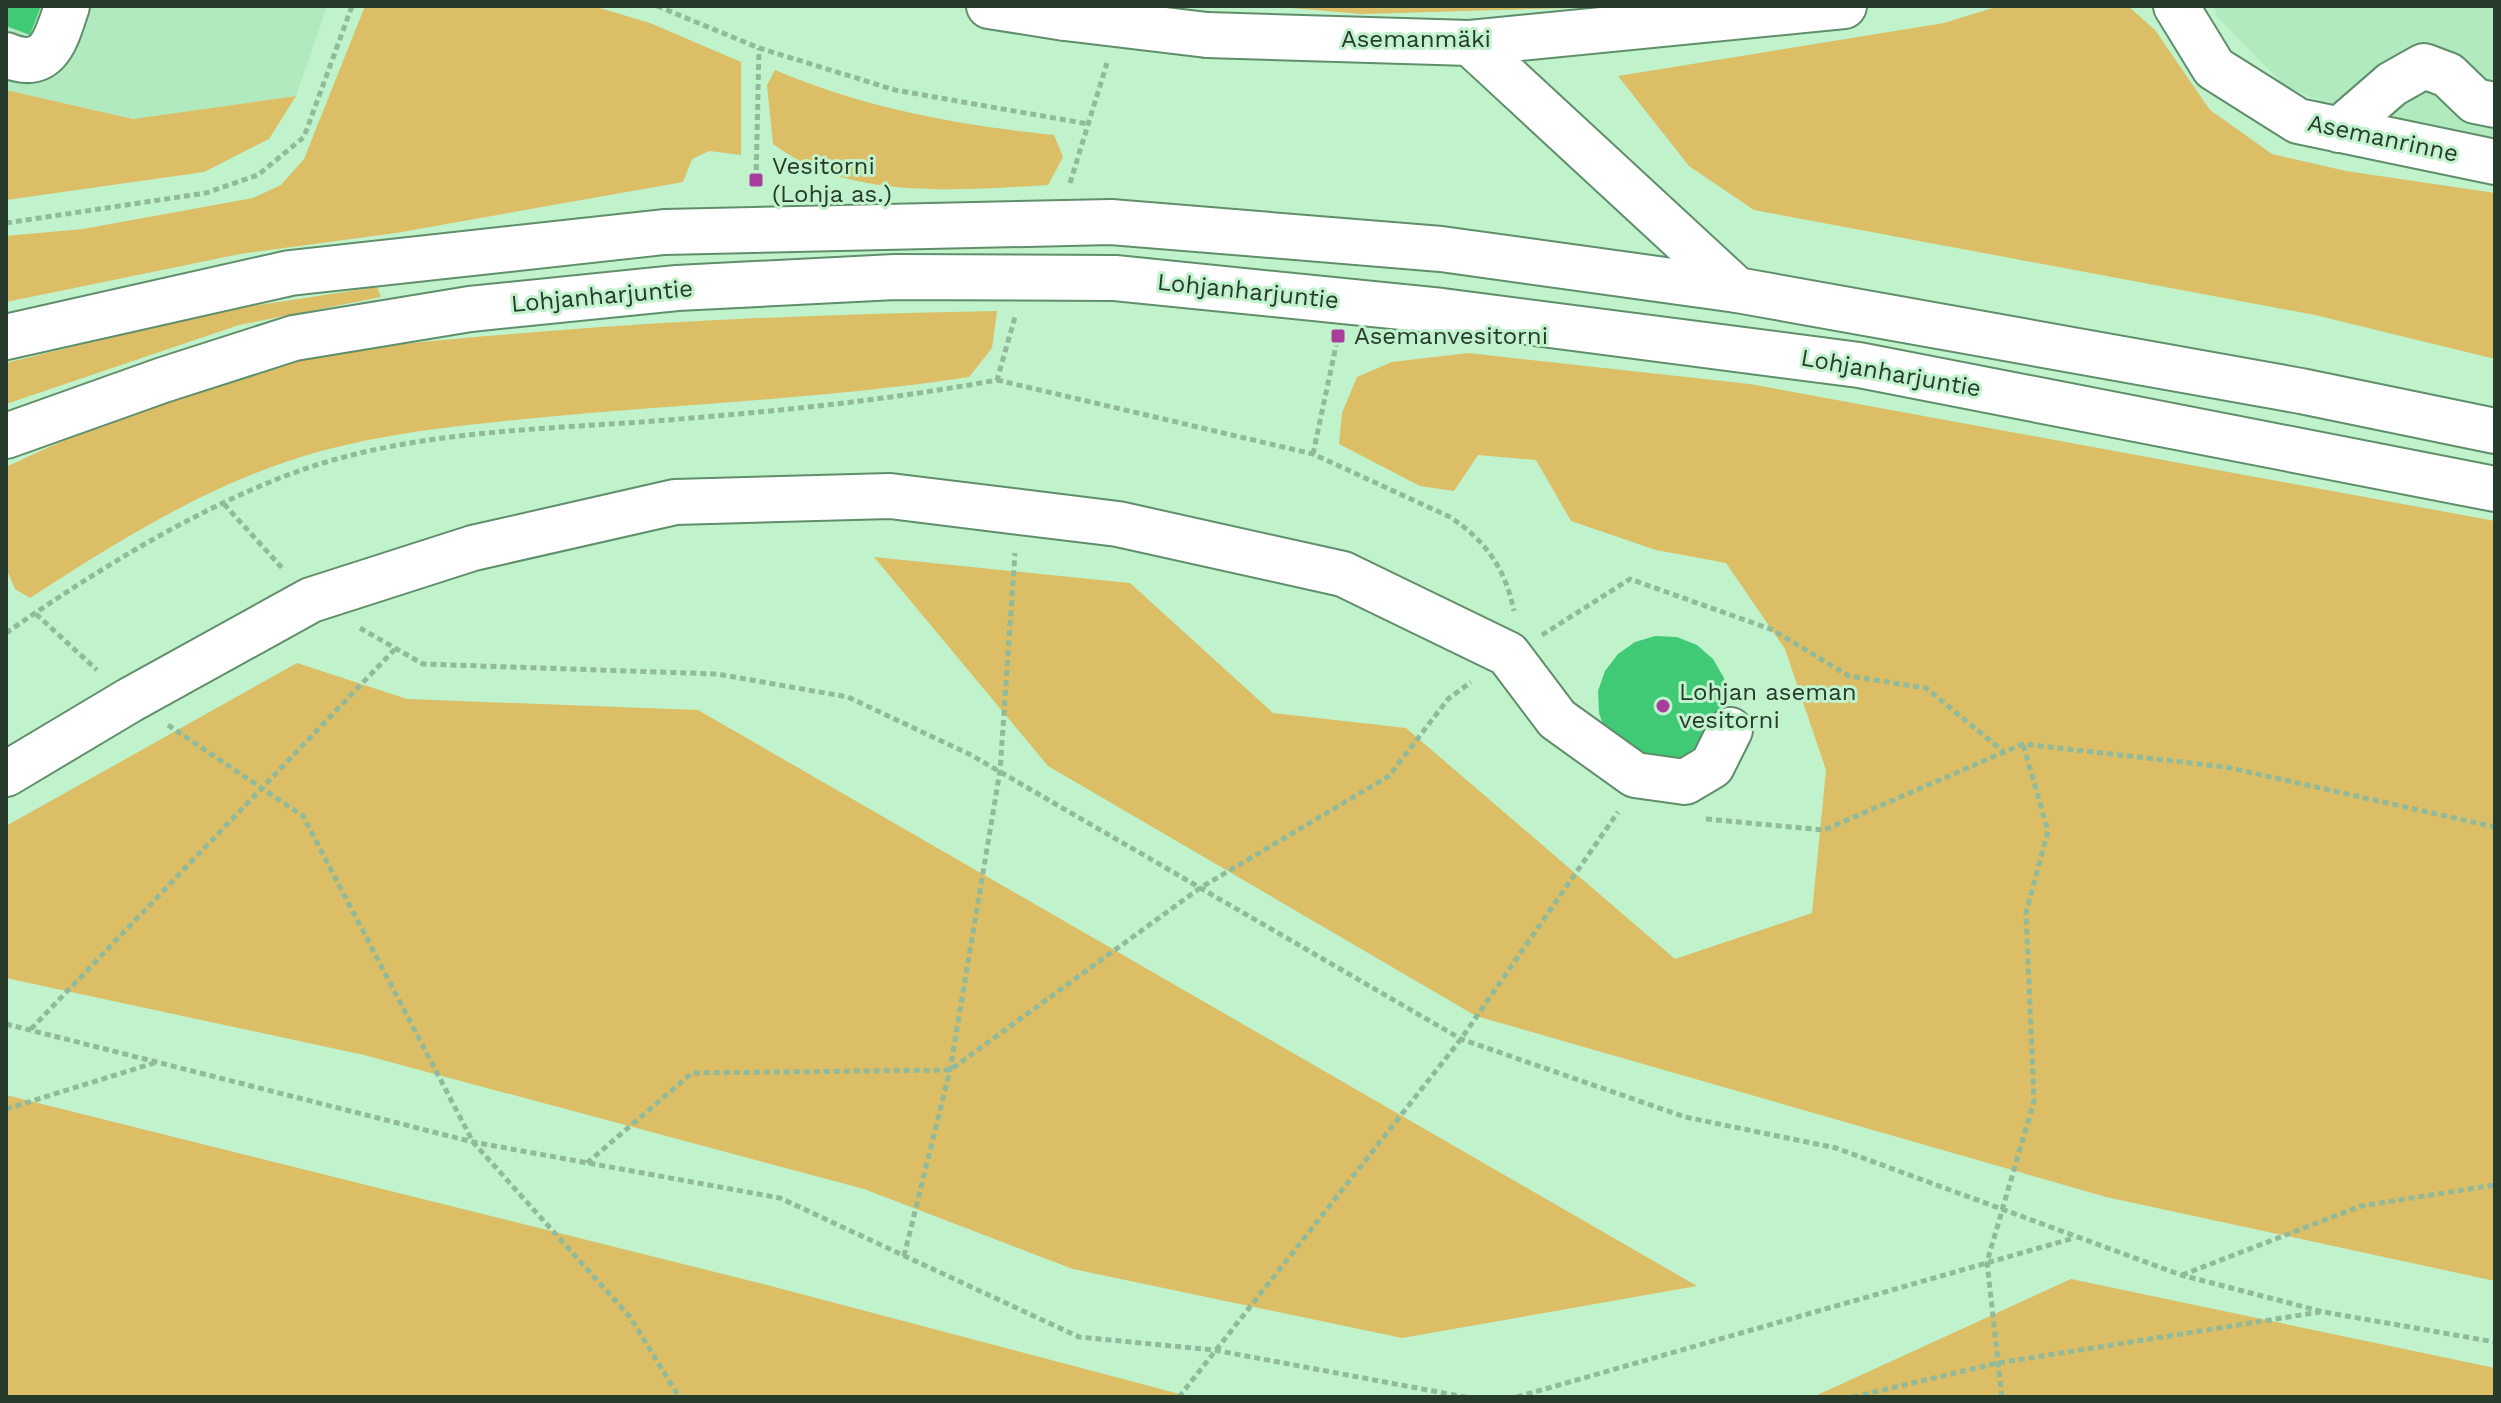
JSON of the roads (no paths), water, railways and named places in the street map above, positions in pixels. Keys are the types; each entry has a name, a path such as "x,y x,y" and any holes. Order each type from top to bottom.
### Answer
{"main road":[{"path":"6,55 21,62 43,56 55,43 67,6"},
{"name":"Asemanmäki","path":"989,6 1207,35 1470,43 1844,6"},
{"name":"Asemanrinne","path":"2176,6 2214,68 2298,121 2495,162"},
{"path":"1470,43 1737,290"},
{"path":"2339,130 2392,84 2424,66 2448,75 2475,101 2495,105"},
{"path":"6,337 290,273 664,232 892,224 1127,223 1441,249 1737,290 2301,391 2495,431"},
{"name":"Lohjanharjuntie","path":"17,431 294,338 470,309 677,288 879,278 1115,278 1442,311 1859,365 2495,489"},
{"path":"6,774 130,700 311,600 473,548 675,502 890,496 1118,524 1343,574 1508,654 1557,719 1635,775 1685,782 1712,766 1730,730"}],"place":[{"name":"Vesitorni (Lohja as.)","path":"756,180"},
{"name":"Asemanvesitorni","path":"1338,336"},
{"name":"Lohjan aseman vesitorni","path":"1663,706"}]}
